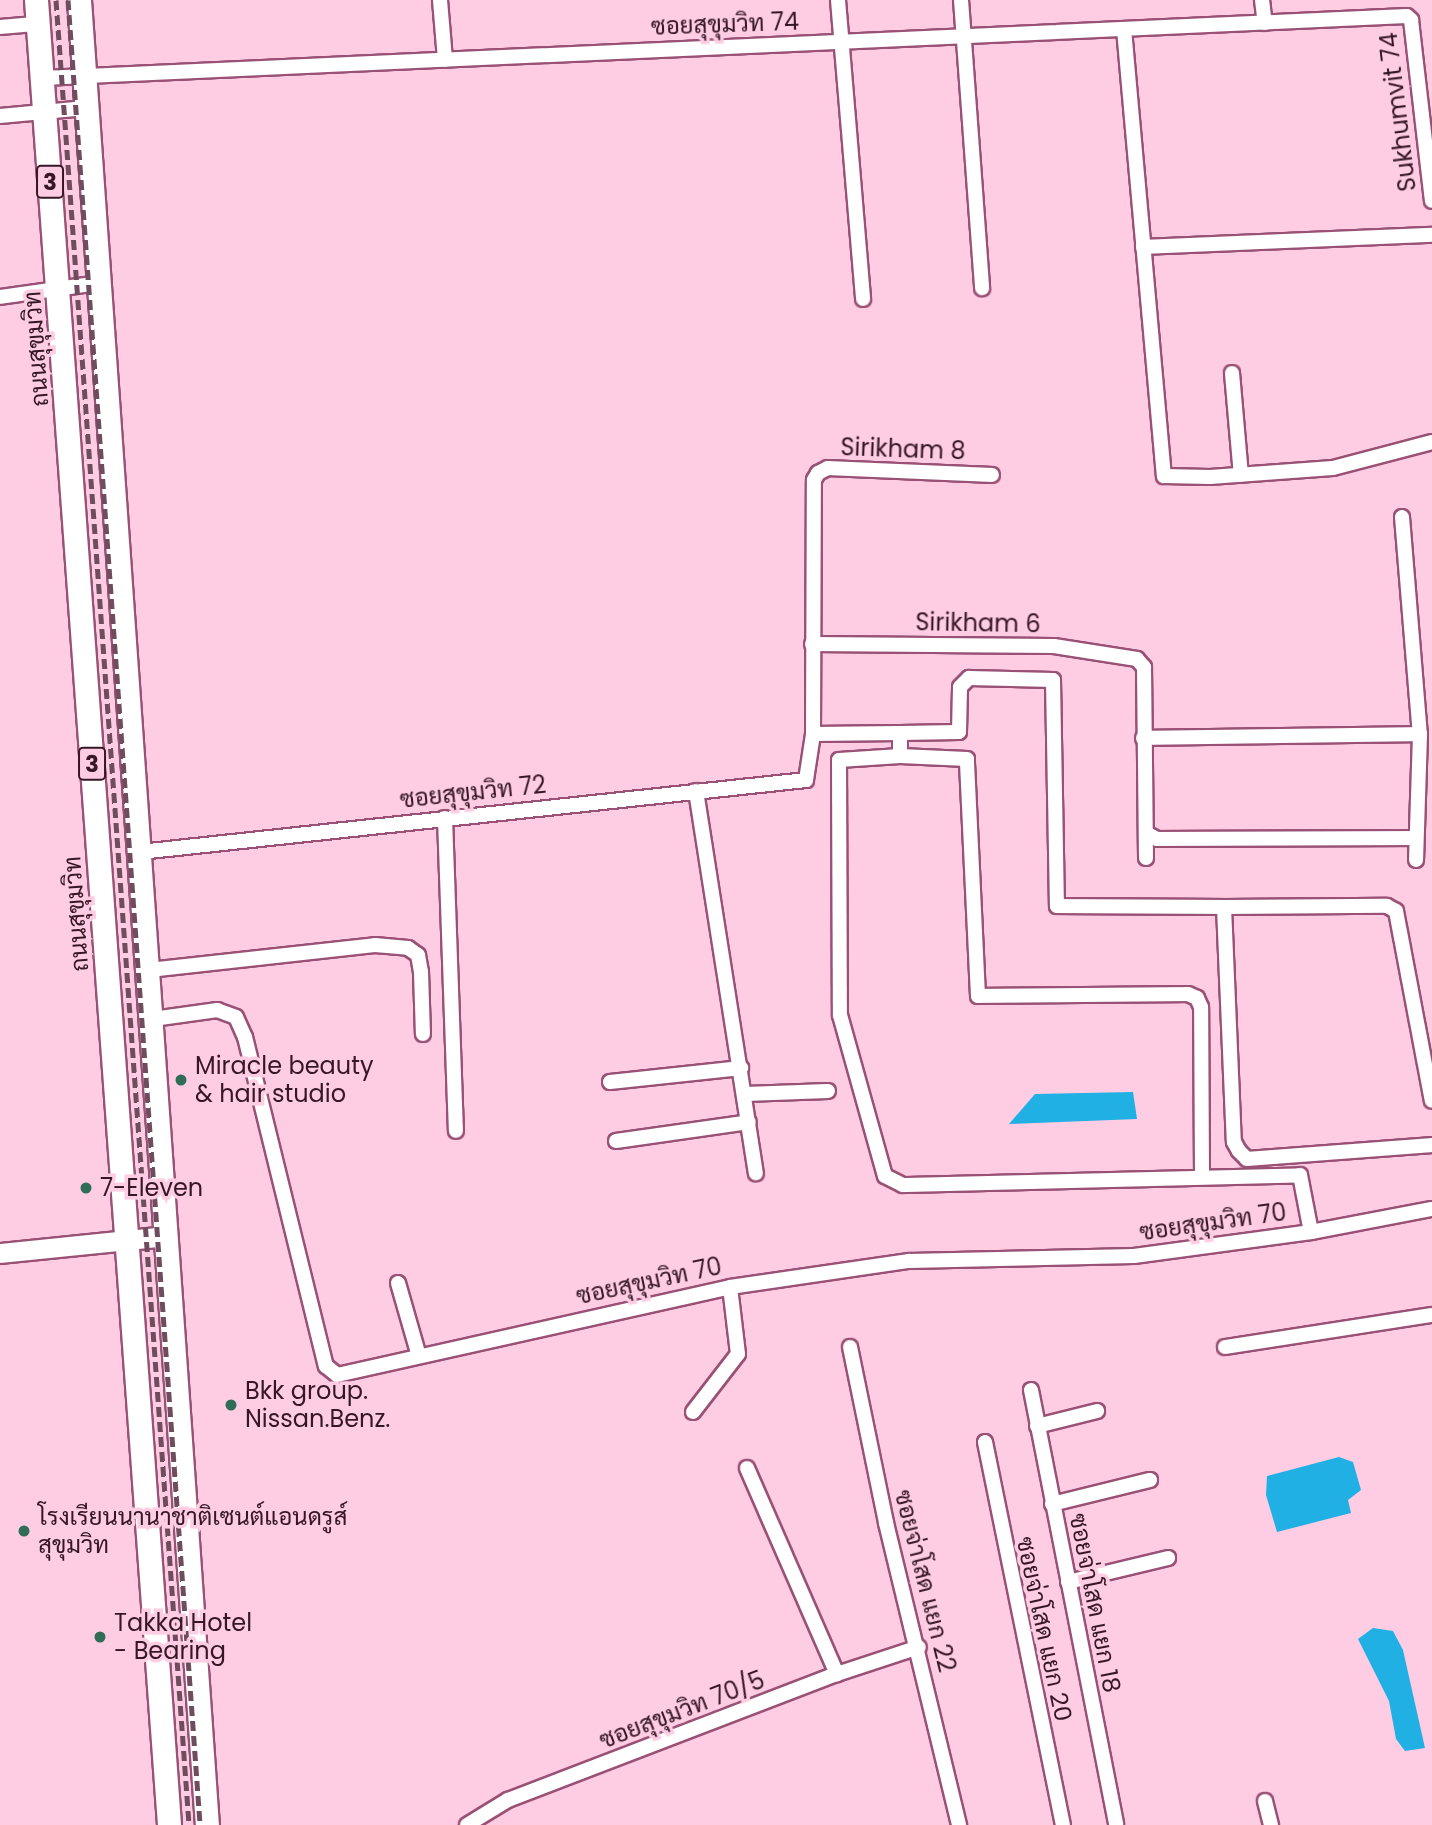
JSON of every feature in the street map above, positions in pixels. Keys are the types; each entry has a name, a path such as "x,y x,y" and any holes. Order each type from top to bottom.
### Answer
{"highway":[{"name":"ถนนสุขุมวิท","path":"36,0 169,1825"},
{"name":"3","path":"79,0 153,1019 207,1825"}],"main road":[{"path":"0,1253 167,1236"}],"street":[{"path":"440,0 445,60"},
{"path":"838,0 863,299"},
{"path":"961,0 982,289"},
{"path":"1262,0 1265,23"},
{"name":"ซอยสุขุมวิท 74","path":"43,78 1410,17"},
{"name":"Sukhumvit 74","path":"1410,17 1432,201"},
{"path":"0,27 38,24"},
{"path":"1124,29 1162,471 1167,478 1333,468 1432,442"},
{"path":"0,116 86,108"},
{"path":"1143,247 1432,235"},
{"path":"0,296 98,283"},
{"path":"1232,373 1241,475"},
{"name":"Sirikham 8","path":"812,644 818,473 828,468 992,475"},
{"path":"1402,517 1420,734 1416,860"},
{"path":"812,644 813,734 959,732 960,687 969,678 1054,680 1057,906 1387,906 1396,911 1432,1101"},
{"name":"Sirikham 6","path":"812,644 1054,646 1141,662 1143,738"},
{"path":"900,733 900,756"},
{"name":"ซอยสุขุมวิท 72","path":"140,852 801,781 810,775 813,734"},
{"path":"1146,858 1148,834 1143,738 1420,734"},
{"path":"1202,1175 1201,1007 1197,998 1188,994 978,996 969,765 962,757 845,758 837,768 840,1015 886,1176 903,1185 1202,1175 1300,1175 1311,1232"},
{"path":"696,791 756,1173"},
{"path":"445,818 456,1131"},
{"path":"1148,834 1157,839 1416,838"},
{"path":"1224,906 1234,1142 1239,1151 1247,1159 1432,1145"},
{"path":"149,970 375,945 408,948 418,955 421,972 423,1034"},
{"name":"ซอยสุขุมวิท 70","path":"153,1019 217,1010 236,1017 245,1037 330,1373 730,1287 909,1261 1133,1256 1311,1232 1432,1209"},
{"path":"610,1082 741,1068"},
{"path":"745,1094 828,1091"},
{"path":"616,1140 749,1122"},
{"path":"398,1283 419,1356"},
{"path":"692,1412 738,1354 730,1287"},
{"path":"1225,1347 1432,1315"},
{"name":"ซอยจ่าโสด แยก 22","path":"850,1347 886,1523 919,1647 959,1825"},
{"name":"ซอยจ่าโสด แยก 18","path":"1031,1390 1116,1825"},
{"path":"1037,1426 1097,1411"},
{"name":"ซอยจ่าโสด แยก 20","path":"985,1441 1063,1825"},
{"path":"747,1468 837,1674"},
{"path":"1052,1504 1150,1480"},
{"path":"1068,1582 1168,1558"},
{"name":"ซอยสุขุมวิท 70/5","path":"467,1825 508,1800 837,1674 919,1647"},
{"path":"1265,1801 1271,1825"}],"water":[{"path":"1133,1092 1137,1119 1009,1124 1035,1094"},
{"path":"1339,1457 1353,1462 1361,1490 1348,1500 1351,1513 1277,1532 1266,1495 1267,1476"},
{"path":"1373,1628 1393,1631 1403,1650 1425,1748 1405,1751 1396,1739 1389,1701 1358,1639"}],"railway":[{"path":"56,0 189,1825"},
{"path":"68,0 200,1825"}],"place":[{"name":"Miracle beauty & hair studio","path":"181,1080"},
{"name":"7-Eleven","path":"86,1188"},
{"name":"Bkk group. Nissan.Benz.","path":"231,1405"},
{"name":"โรงเรียนนานาชาติเซนต์แอนดรูส์ สุขุมวิท","path":"24,1531"},
{"name":"Takka Hotel - Bearing","path":"100,1637"}]}
